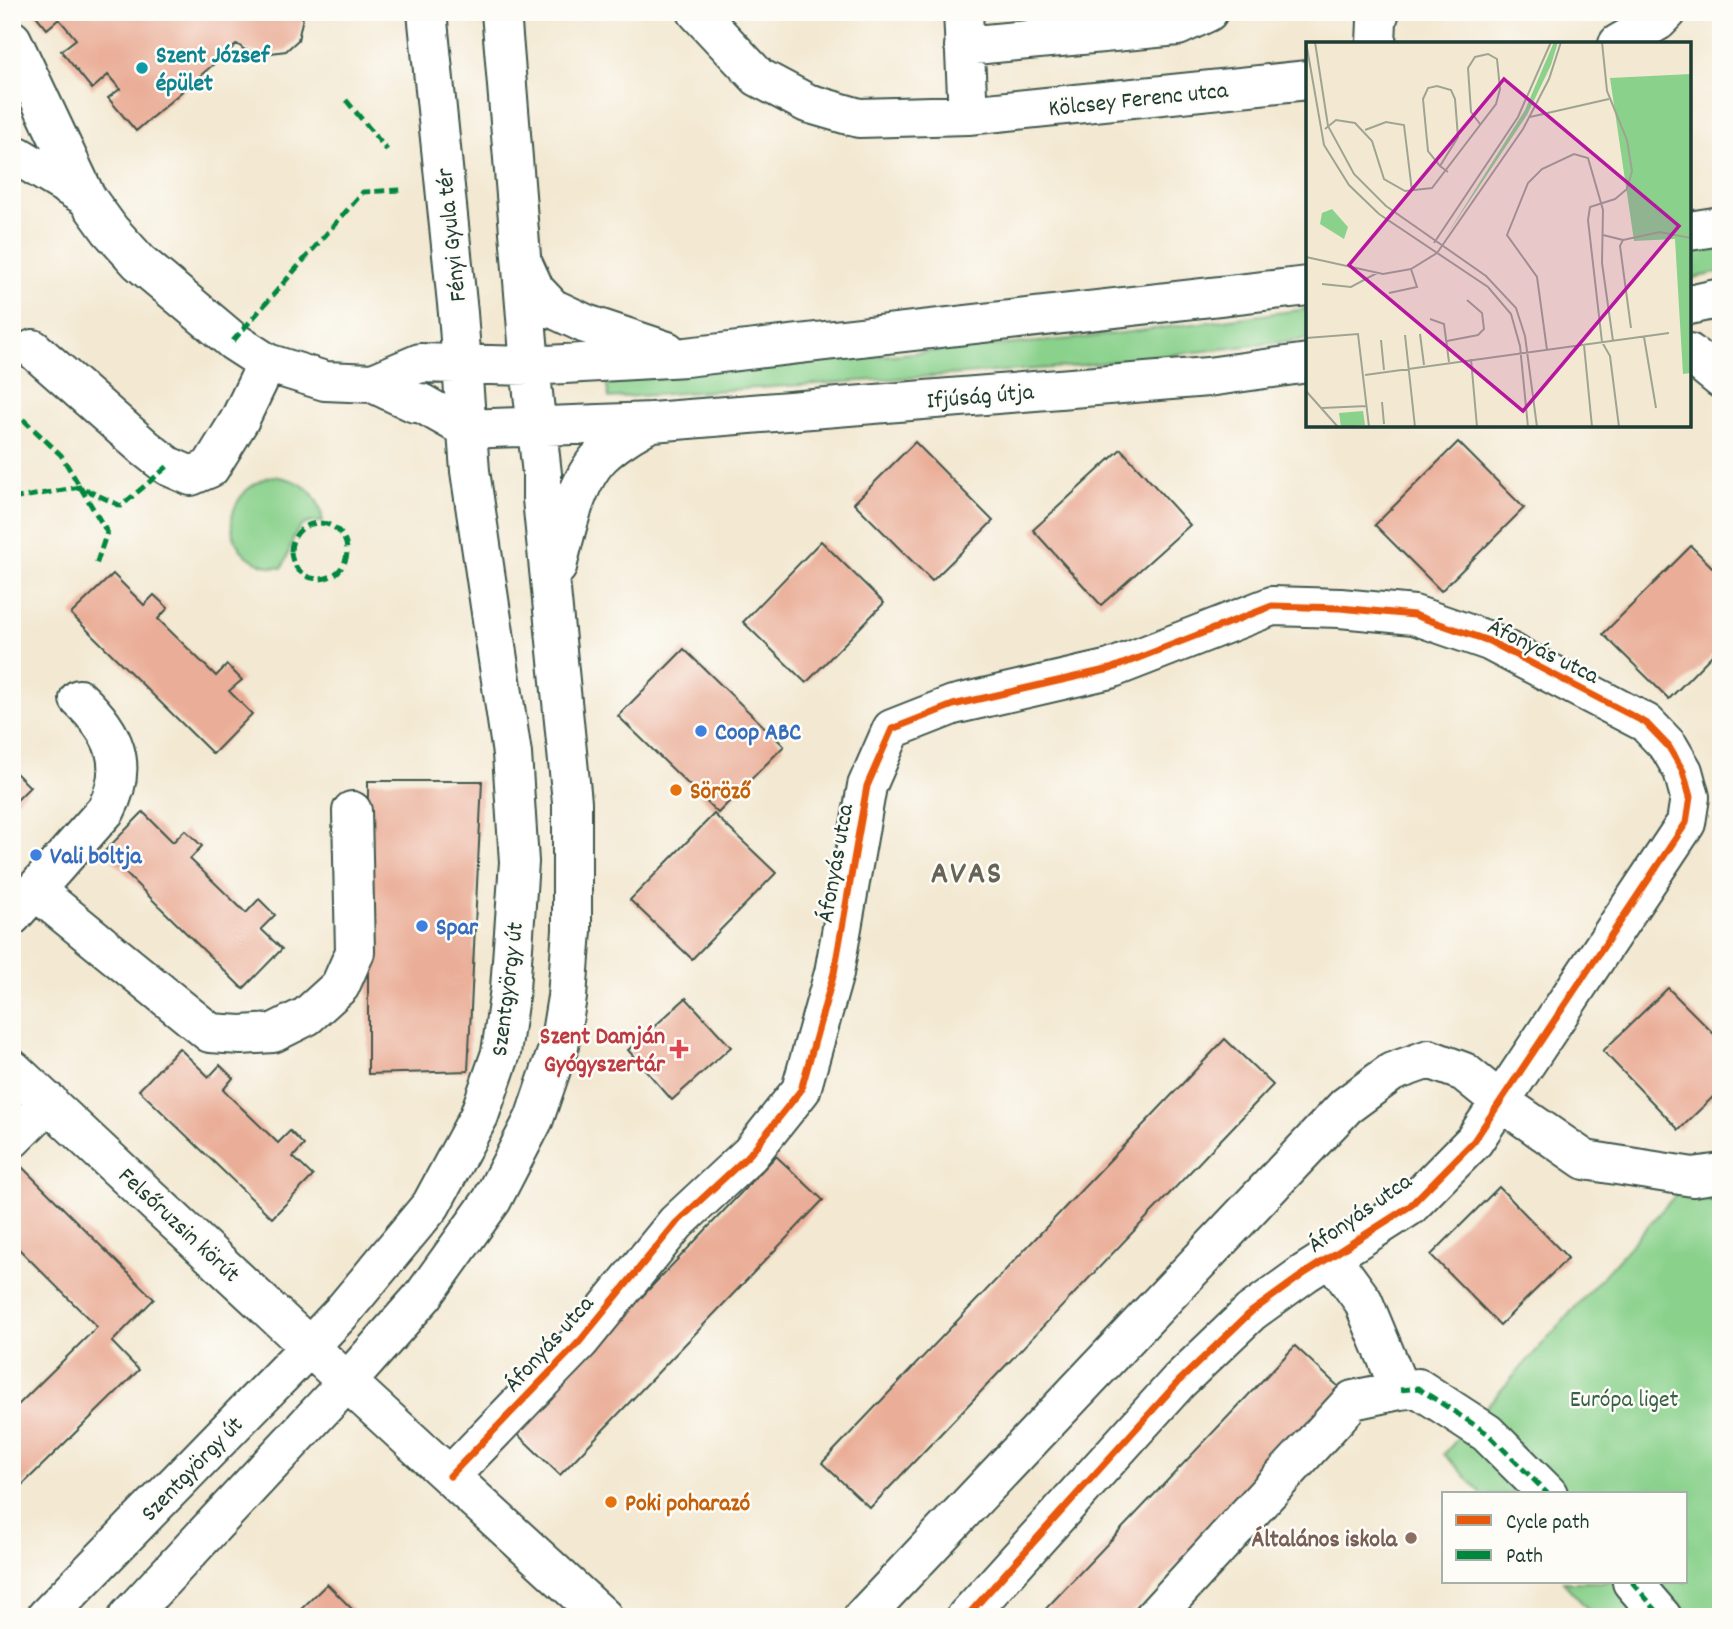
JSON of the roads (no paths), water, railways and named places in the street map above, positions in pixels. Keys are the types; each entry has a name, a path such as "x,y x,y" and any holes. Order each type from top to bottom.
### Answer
{"street":[{"name":"Fényi Gyula tér","path":"427,12 461,366"},
{"path":"128,1617 347,1382 424,1294 492,1200 534,1119 558,1046 572,930 572,802 530,366 501,12"},
{"name":"Kölcsey Ferenc utca","path":"697,12 758,77 807,103 859,118 968,115 1306,80"},
{"path":"968,115 963,29 1178,26 1208,12"},
{"path":"1376,42 1380,12"},
{"path":"1621,42 1658,21 1667,12"},
{"path":"12,40 86,197 110,230 139,262 233,341 267,363 325,381 373,383 415,403 421,403 467,429"},
{"path":"12,156 19,156 86,197"},
{"path":"1691,231 1721,226"},
{"path":"522,261 536,290 552,308 586,324 685,357"},
{"path":"373,383 420,363 530,366 685,357 1306,286"},
{"path":"1691,305 1721,298"},
{"path":"33,349 168,466 191,476 209,468 239,421 267,363"},
{"path":"1691,356 1721,379"},
{"name":"Ifjúság útja","path":"467,429 652,422 1208,377 1306,363"},
{"name":"Szentgyörgy út","path":"46,1617 310,1346 431,1205 479,1116 501,1053 510,989 519,862 512,754 470,471 461,366"},
{"name":"Ifjúság útja","path":"552,589 564,535 583,481 600,457 627,435 652,422"},
{"name":"Áfonyás utca","path":"450,1476 580,1341 676,1223 750,1154 801,1090 834,973 867,786 892,729 953,705 1110,669 1272,606 1340,608 1414,615 1489,641 1646,723 1669,747 1683,771 1690,797 1686,823 1474,1141 1410,1206 1251,1312 1179,1381 966,1617"},
{"path":"79,698 101,719 112,740 119,771 115,793 106,810 24,903 210,1032 241,1035 273,1033 307,1016 340,986 355,952 352,810"},
{"path":"863,1617 1346,1106 1392,1072 1429,1059 1464,1072 1501,1102 1585,1160 1693,1177 1721,1173"},
{"name":"Felsőruzsin körút","path":"12,1069 310,1346"},
{"path":"12,1139 50,1102"},
{"name":"Áfonyás utca","path":"1331,1257 1363,1301 1401,1390"},
{"path":"310,1346 603,1617"},
{"path":"1154,1617 1353,1400 1418,1388 1487,1433 1546,1492"},
{"path":"1634,1584 1662,1617"}],"place":[{"name":"Szent József épület","path":"142,68"},
{"name":"Coop ABC","path":"701,731"},
{"name":"Söröző","path":"676,790"},
{"name":"Vali boltja","path":"36,855"},
{"name":"Spar","path":"422,926"},
{"name":"Szent Damján Gyógyszertár","path":"679,1049"},
{"name":"Poki poharazó","path":"611,1502"},
{"name":"Általános iskola","path":"1411,1538"}],"district":[{"name":"AVAS","path":"967,871"}],"park label":[{"name":"Európa liget","path":"1624,1398"}]}
